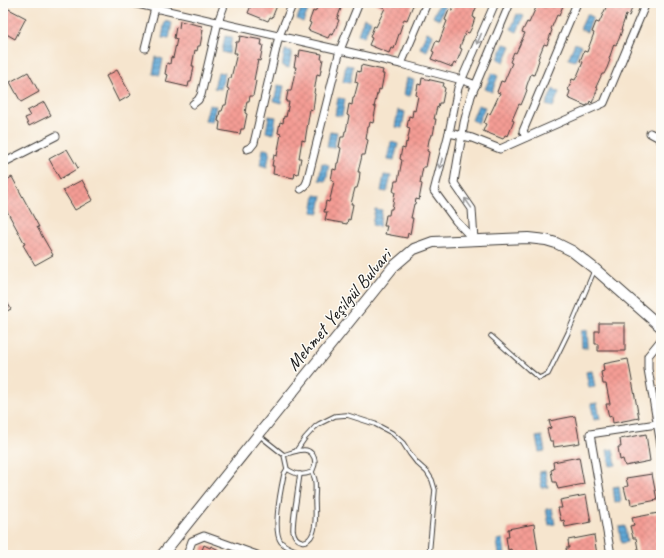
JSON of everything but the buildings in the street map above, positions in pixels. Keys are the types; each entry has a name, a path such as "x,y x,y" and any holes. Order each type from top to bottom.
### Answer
{"main road":[{"name":"Mehmet Yeşilgül Bulvari","path":"162,555 393,267 414,249 433,242 474,240 528,238 556,243 572,251 595,269 661,326"}],"street":[{"path":"133,3 156,5 218,22 401,64 476,85"},
{"path":"193,104 201,95 218,22 225,3"},
{"path":"247,149 254,143 279,36 293,3"},
{"path":"301,189 307,182 340,50 359,3"},
{"path":"401,64 427,3"},
{"path":"474,240 456,221 434,191 457,91 495,3"},
{"path":"474,240 472,209 454,183 464,123 471,96 510,3"},
{"path":"526,138 523,131 577,3"},
{"path":"448,133 472,138 500,149 604,103 646,3"},
{"path":"145,48 156,5"},
{"path":"457,91 471,96"},
{"path":"650,133 661,138"},
{"path":"3,163 56,136"},
{"path":"661,340 648,356 648,369 661,445"},
{"path":"611,555 590,434 657,424"},
{"path":"187,555 192,541 204,536 256,555"}],"lane":[{"path":"491,336 528,370 539,378 548,374 568,333 595,269"},
{"path":"296,451 315,427 335,416 347,415 375,424 392,433 403,443 417,463 427,472 436,490 429,555"},
{"path":"258,435 284,455 287,468 284,474 278,515 278,538 286,546 310,555"},
{"path":"284,455 296,451 306,450 315,458 315,465 312,472 315,479 315,526 311,537 307,541 302,542 296,539 293,529 300,474"},
{"path":"287,468 295,474 312,472"}],"water":[{"path":"303,3 310,6 303,22 297,19"},
{"path":"439,3 446,4 439,20 433,17"},
{"path":"517,14 524,16 517,32 511,29"},
{"path":"587,14 593,17 587,32 580,29"},
{"path":"364,18 371,21 364,37 358,34"},
{"path":"165,21 172,23 169,39 162,38"},
{"path":"427,32 433,35 427,51 420,48"},
{"path":"225,36 232,37 229,54 222,52"},
{"path":"575,43 581,46 575,61 568,59"},
{"path":"504,44 511,46 504,62 498,59"},
{"path":"285,50 292,51 289,68 282,66"},
{"path":"156,57 163,59 160,75 153,74"},
{"path":"346,65 353,66 350,83 343,82"},
{"path":"218,72 225,73 221,89 214,88"},
{"path":"492,73 498,76 492,92 485,89"},
{"path":"407,78 414,80 410,96 404,95"},
{"path":"278,85 284,86 281,103 274,101"},
{"path":"553,89 559,92 553,107 546,105"},
{"path":"338,98 345,99 342,116 335,115"},
{"path":"209,105 216,106 212,122 205,121"},
{"path":"478,105 485,107 478,123 472,120"},
{"path":"398,110 405,112 402,128 395,127"},
{"path":"269,116 276,117 273,134 266,132"},
{"path":"330,131 337,132 334,148 327,147"},
{"path":"391,142 398,144 394,160 388,159"},
{"path":"263,149 270,150 267,167 260,165"},
{"path":"322,163 329,165 326,181 319,180"},
{"path":"384,175 391,176 387,192 381,191"},
{"path":"315,195 322,196 319,213 312,212"},
{"path":"375,209 382,210 379,227 372,225"},
{"path":"587,330 588,347 582,347 581,331"},
{"path":"592,371 595,387 589,388 586,372"},
{"path":"597,403 600,419 594,420 591,404"},
{"path":"542,436 545,451 539,452 536,437"},
{"path":"613,449 616,465 610,466 607,450"},
{"path":"545,471 548,487 542,488 539,472"},
{"path":"619,486 621,502 615,503 613,487"},
{"path":"552,508 555,524 549,525 546,509"},
{"path":"625,526 627,542 621,543 619,527"},
{"path":"503,539 505,555 499,555 497,540"}]}
